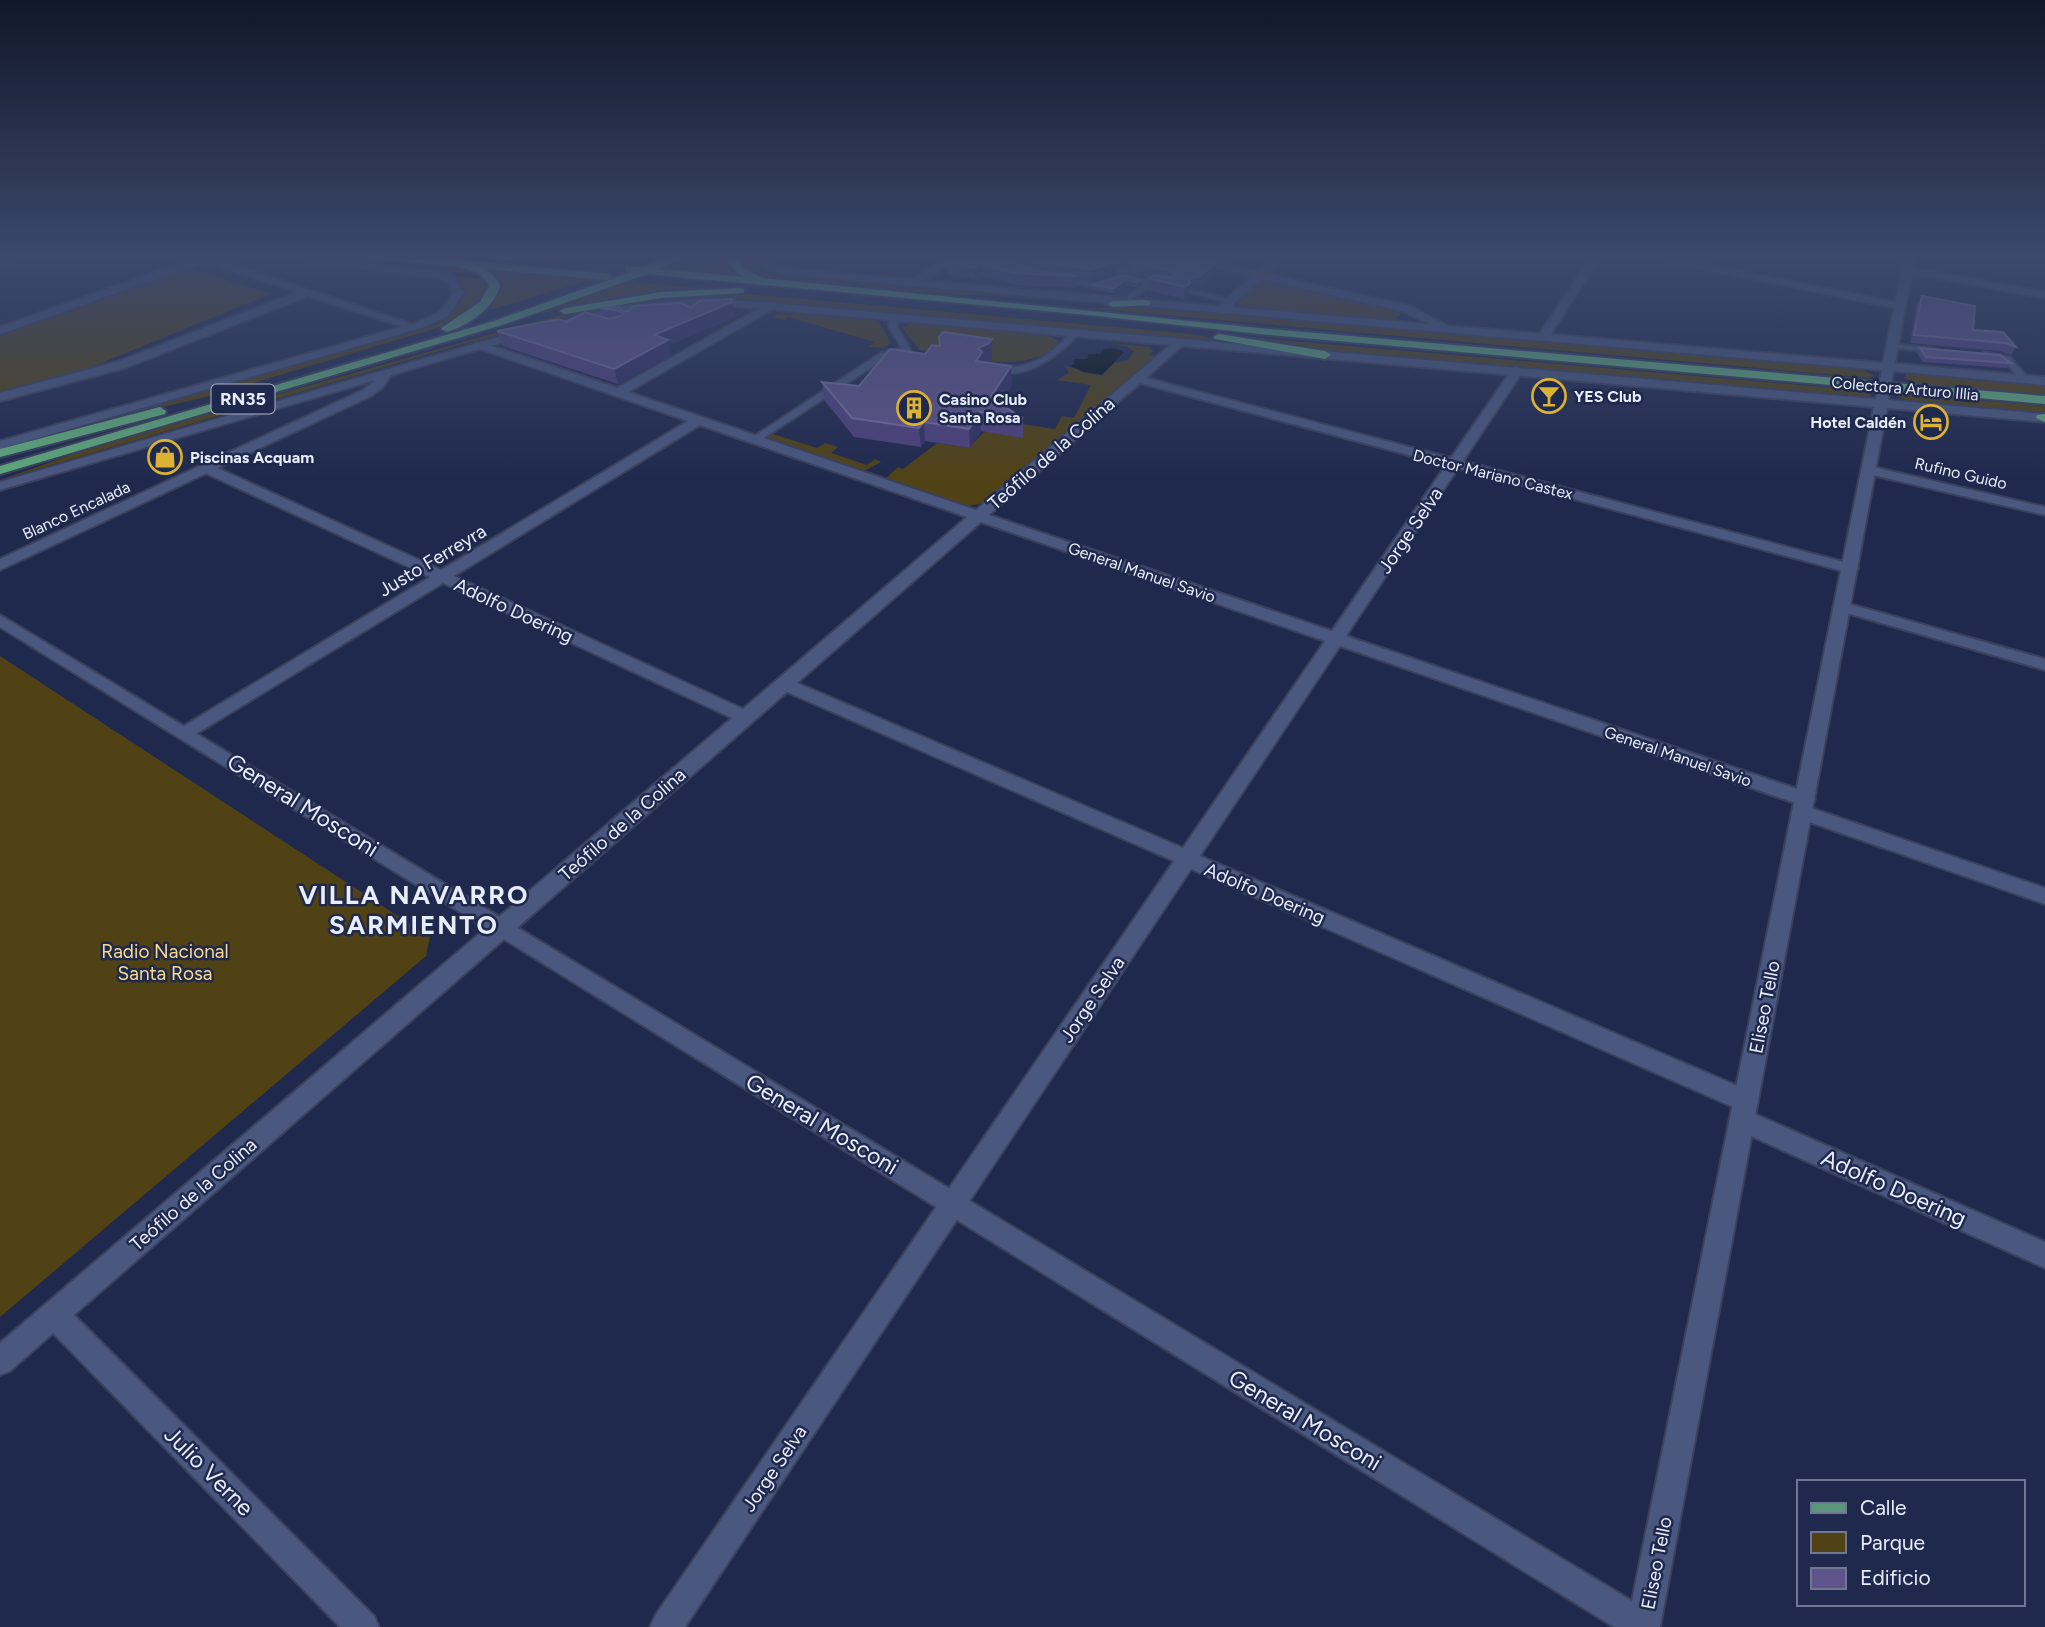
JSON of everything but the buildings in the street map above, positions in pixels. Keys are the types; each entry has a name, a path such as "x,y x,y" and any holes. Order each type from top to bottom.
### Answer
{"highway":[{"name":"RN35","path":"0,460 443,331"},
{"name":"RN35","path":"0,472 470,331"},
{"path":"391,355 486,331"},
{"path":"1177,331 1325,355"},
{"path":"1252,331 1269,332"},
{"path":"1258,331 2045,400"},
{"path":"0,453 103,424 185,406"}],"street":[{"path":"0,397 121,365 208,331"},
{"path":"0,445 400,331"},
{"path":"0,485 530,331"},
{"path":"619,392 654,377 677,360 729,331"},
{"name":"Colectora Arturo Illia","path":"1051,331 2044,418"},
{"name":"Colectora Arturo Illia","path":"1461,331 2045,381"},
{"path":"1543,338 1548,331"},
{"name":"Eliseo Tello","path":"1643,1627 1894,331"},
{"path":"692,335 703,346"},
{"name":"Teófilo de la Colina","path":"0,1361 1180,342"},
{"name":"General Manuel Savio","path":"480,345 1336,639 1803,806 2045,896"},
{"name":"Blanco Encalada","path":"0,565 367,393 378,385 388,371"},
{"name":"Jorge Selva","path":"666,1627 1517,371"},
{"name":"Doctor Mariano Castex","path":"1137,379 1850,568"},
{"name":"Justo Ferreyra","path":"185,733 699,420"},
{"name":"Adolfo Doering","path":"206,468 746,717"},
{"name":"Rufino Guido","path":"1869,470 2045,511"},
{"path":"1842,607 2045,666"},
{"name":"General Mosconi","path":"0,620 1643,1627"},
{"name":"Adolfo Doering","path":"784,684 1187,859 1744,1111 2045,1255"},
{"name":"Julio Verne","path":"54,1314 363,1627"}],"lane":[{"path":"895,331 905,350 919,358"},
{"path":"985,367 1011,370 1026,367 1056,354 1075,333"},
{"path":"1891,346 1943,351"},
{"path":"751,438 782,423 884,355 905,350"},
{"path":"1982,354 2005,358 2025,379"},
{"path":"751,438 772,419 782,423"}],"green space":[{"path":"14,331 180,331 84,370 0,393 0,336"},
{"path":"414,331 427,331 210,396 103,421 0,450"},
{"path":"503,331 514,331 0,480 102,444"},
{"path":"836,331 884,331 891,343 883,348 867,347 875,342"},
{"path":"904,331 1002,331 1048,335 1059,341 1053,348 1037,357 1008,362 920,350"},
{"path":"1096,331 1158,331 1192,334 1234,343"},
{"path":"1342,331 1428,331 1861,369 1875,376 1868,378"},
{"path":"1221,335 1859,390 1872,395 1865,398 1277,346"},
{"path":"1109,343 1149,347 1153,351 1150,355 1156,356 985,503 967,506 886,478 898,467 903,469 937,443 970,448 979,437 998,426 1019,424 1055,429 1062,416 1074,418 1091,385 1057,380 1069,373 1065,366 1102,375 1114,363 1128,360 1134,352 1128,347"},
{"path":"1905,374 2045,385 2045,395 1918,384 1905,379"},
{"path":"1903,394 2045,406 2045,414 1909,402 1896,396"},
{"path":"770,433 817,448 825,443 838,447 831,453 867,465 875,459 881,462 864,471 766,437"},
{"name":"Radio Nacional Santa Rosa","path":"0,656 430,937 426,956 0,1317"}],"shaded area":[{"path":"1114,348 1124,352 1102,375 1083,372 1070,366 1074,364 1074,359 1087,359 1089,354 1100,354 1103,349"}],"place":[{"name":"YES Club","path":"1549,396"},
{"name":"Casino Club Santa Rosa","path":"914,408"},
{"name":"Hotel Caldén","path":"1931,422"},
{"name":"Piscinas Acquam","path":"165,457"}],"district":[{"name":"VILLA NAVARRO SARMIENTO","path":"414,910"}]}
